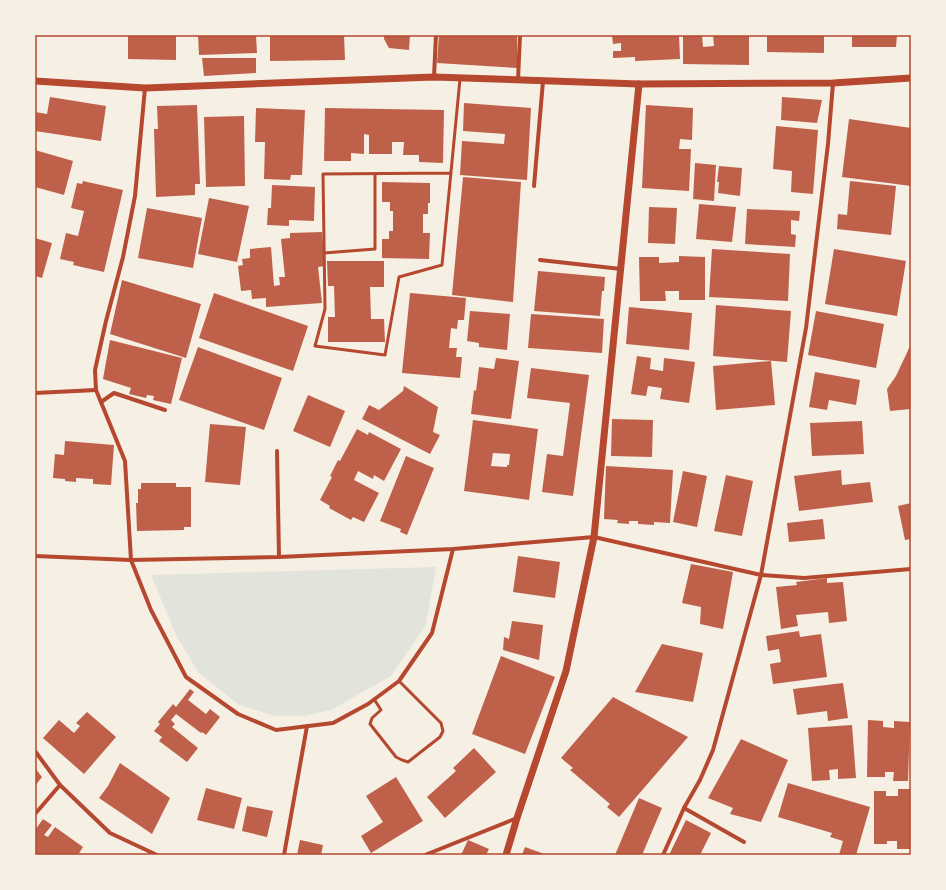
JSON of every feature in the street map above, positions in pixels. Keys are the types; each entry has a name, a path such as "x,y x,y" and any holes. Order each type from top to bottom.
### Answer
{"street":[{"path":"434,77 436,35"},
{"path":"518,80 520,35"},
{"path":"35,81 145,88 434,77 639,84 833,83 911,78"},
{"path":"534,186 543,81"},
{"path":"663,855 684,808 700,780 713,750 761,575 806,328 828,144 833,83"},
{"path":"506,855 566,671 594,537 639,84"},
{"path":"145,88 135,196 123,257 95,370 96,390 125,460 131,560 152,610 186,677 238,714 276,730 333,723 368,704 399,682 432,633 453,549"},
{"path":"540,260 621,269"},
{"path":"35,393 96,390"},
{"path":"101,402 114,393 165,410"},
{"path":"277,450 279,557"},
{"path":"35,556 131,560 279,557 453,549 594,537 761,575 804,578 911,569"},
{"path":"284,855 307,726"},
{"path":"35,751 60,786 110,833 157,855"},
{"path":"35,814 60,786"},
{"path":"684,808 744,842"},
{"path":"425,855 517,818"}],"lane":[{"path":"450,173 323,174 325,310 316,346 385,355 399,277 442,265 460,78"},
{"path":"324,253 374,249 375,174"},
{"path":"374,699 381,710 372,718 370,724 396,757 408,762 440,737 443,731 441,723 399,682"}],"shaded area":[{"path":"436,567 426,625 391,676 331,710 304,716 275,716 239,705 198,672 176,635 151,575"}],"building":[{"path":"128,35 176,35 176,60 128,59"},
{"path":"198,35 256,35 257,53 199,55"},
{"path":"270,35 344,35 345,60 270,61"},
{"path":"384,35 410,35 409,50 389,48 384,39"},
{"path":"439,35 517,36 517,68 437,63"},
{"path":"612,35 679,35 680,59 635,61 635,57 613,58 613,51 621,51 621,43 613,44"},
{"path":"683,35 702,35 703,47 714,46 713,35 749,35 749,65 683,64"},
{"path":"767,35 824,35 824,53 767,52"},
{"path":"852,35 897,35 896,47 852,47"},
{"path":"202,58 256,58 256,73 204,76"},
{"path":"50,97 106,106 101,141 35,131 35,112 47,114"},
{"path":"782,97 822,100 817,123 781,120"},
{"path":"464,103 531,108 527,180 460,175 462,141 504,144 505,134 463,131"},
{"path":"197,105 200,184 195,184 195,195 156,197 154,129 158,129 157,106"},
{"path":"646,105 693,108 692,140 680,139 679,149 691,149 689,191 642,188"},
{"path":"256,108 305,110 302,175 291,175 290,180 264,179 265,142 255,142"},
{"path":"325,108 444,110 443,163 419,162 419,155 403,155 404,142 392,142 392,154 369,154 369,135 364,134 364,154 351,153 351,161 324,161"},
{"path":"244,116 245,186 206,187 204,117"},
{"path":"849,119 911,128 911,186 842,177"},
{"path":"776,126 818,130 813,194 791,192 792,171 773,169"},
{"path":"35,150 73,161 64,195 35,187"},
{"path":"695,163 716,165 714,201 693,199"},
{"path":"719,166 742,168 740,196 718,193 719,182 717,182"},
{"path":"463,177 521,182 513,302 452,295"},
{"path":"83,181 123,190 104,272 73,265 74,262 60,259 66,233 78,236 84,211 71,208 77,183 82,184"},
{"path":"850,181 896,186 891,235 837,229 838,214 847,215"},
{"path":"382,182 430,183 430,203 428,203 428,214 423,214 423,233 430,233 429,259 382,258 382,239 389,239 389,231 393,231 393,211 390,211 390,202 382,202"},
{"path":"272,185 315,187 314,221 289,220 289,226 267,225 268,208 271,208"},
{"path":"209,198 249,206 237,262 198,254"},
{"path":"699,204 736,207 732,242 696,239"},
{"path":"649,207 677,208 675,244 648,243"},
{"path":"147,208 202,218 193,268 138,258"},
{"path":"747,209 800,211 799,221 791,220 791,234 796,235 795,247 745,244"},
{"path":"322,232 325,266 318,267 322,303 266,307 266,298 252,299 251,290 241,291 238,266 243,265 242,259 250,258 250,249 271,247 274,286 280,285 279,277 285,277 281,239 290,238 290,233"},
{"path":"35,238 52,243 42,278 35,276"},
{"path":"712,249 790,254 788,301 709,297"},
{"path":"834,249 906,261 897,316 825,304"},
{"path":"679,256 705,257 705,300 679,300 679,291 665,291 666,301 640,301 639,257 659,257 659,263 679,262"},
{"path":"327,261 384,261 384,287 370,287 371,319 384,319 385,342 328,342 328,317 335,317 334,286 328,286"},
{"path":"538,271 605,277 600,316 534,311"},
{"path":"122,280 201,304 186,358 110,334"},
{"path":"214,293 308,326 293,371 199,338"},
{"path":"410,293 466,298 464,320 458,320 457,329 451,328 449,348 457,348 456,357 462,357 460,378 402,373"},
{"path":"716,305 791,311 787,362 713,356"},
{"path":"629,307 692,313 689,350 626,344"},
{"path":"470,311 510,314 507,350 479,347 479,343 467,341"},
{"path":"816,311 884,324 876,368 808,355"},
{"path":"531,314 604,319 602,353 528,348"},
{"path":"110,340 182,358 171,404 153,400 154,396 147,395 146,398 129,394 131,388 103,379"},
{"path":"911,344 911,409 890,411 887,389 896,376"},
{"path":"198,347 282,378 264,430 179,400"},
{"path":"637,356 651,358 650,369 663,371 664,358 695,362 689,403 660,399 662,388 648,386 646,396 631,394"},
{"path":"496,358 519,361 511,419 471,414 479,367 494,369"},
{"path":"771,361 775,405 716,410 713,366"},
{"path":"531,368 589,375 573,496 542,492 547,454 563,456 570,403 527,398"},
{"path":"815,372 860,380 856,405 829,400 827,410 809,407"},
{"path":"404,386 438,407 433,432 440,435 430,454 362,419 369,405 379,410 403,391"},
{"path":"308,395 345,411 330,447 293,431"},
{"path":"612,419 653,420 652,457 611,456"},
{"path":"473,420 538,429 529,500 464,491","holes":["493,453 510,454 509,465 507,465 507,467 491,466"]},
{"path":"862,421 864,454 812,456 810,423"},
{"path":"210,424 246,427 240,485 205,482"},
{"path":"357,429 368,435 369,432 401,449 384,481 374,475 373,479 358,471 354,480 379,493 364,522 353,517 351,520 329,508 330,506 320,500 332,477 330,476 338,460 340,461"},
{"path":"65,441 114,445 111,485 93,484 93,479 76,478 76,482 53,478 55,454 64,455"},
{"path":"406,456 434,468 407,535 400,532 401,529 380,521"},
{"path":"606,466 673,470 670,523 654,522 654,525 638,524 638,521 629,521 629,524 617,523 618,520 604,519"},
{"path":"841,470 842,485 870,482 873,502 799,511 794,476"},
{"path":"683,471 707,476 697,527 673,522"},
{"path":"726,475 753,481 742,536 714,531"},
{"path":"141,483 176,483 176,487 191,487 191,527 184,527 184,530 137,531 136,503 138,503 138,489 141,489"},
{"path":"911,503 911,539 905,540 898,506"},
{"path":"823,519 825,539 789,542 787,523"},
{"path":"518,556 560,562 555,598 513,592"},
{"path":"691,564 733,572 723,629 700,624 701,607 682,603"},
{"path":"827,578 827,583 843,582 847,621 829,623 828,612 796,615 798,626 781,629 776,587 797,585 796,582"},
{"path":"512,621 543,625 539,660 503,650 504,637 509,639"},
{"path":"799,631 800,637 821,634 827,677 773,684 770,664 781,662 779,649 768,651 766,636"},
{"path":"662,644 703,653 693,702 635,692"},
{"path":"501,656 555,677 525,754 472,734"},
{"path":"843,683 848,718 828,721 827,711 797,715 793,689"},
{"path":"190,689 194,692 188,700 206,714 210,709 220,717 206,735 202,732 201,733 176,714 171,720 175,724 172,727 198,748 187,762 159,741 162,737 154,731 160,724 158,722 173,704 176,707"},
{"path":"613,697 688,737 619,817 607,807 610,804 570,770 573,768 561,758"},
{"path":"87,712 116,737 84,774 43,738 59,720 74,733 80,726 76,723"},
{"path":"868,720 883,721 883,727 894,728 894,721 910,722 908,781 893,781 894,772 885,772 885,777 867,777"},
{"path":"852,725 856,778 838,779 838,769 829,770 830,780 812,781 808,728"},
{"path":"741,739 788,760 761,822 730,814 733,808 708,798"},
{"path":"474,748 496,772 445,818 427,797 456,771 453,768"},
{"path":"120,763 170,798 152,834 99,798 108,786"},
{"path":"35,768 42,777 35,786"},
{"path":"396,777 423,821 371,853 361,836 383,822 366,796"},
{"path":"788,783 870,807 856,855 839,855 843,841 830,837 832,833 778,817"},
{"path":"206,788 242,798 234,829 197,820"},
{"path":"898,789 911,789 911,849 897,849 897,841 887,841 887,844 874,844 874,791 886,791 886,796 898,796"},
{"path":"639,798 662,808 642,855 615,855"},
{"path":"247,806 273,811 267,837 242,831"},
{"path":"43,819 52,825 44,835 48,837 55,827 83,847 78,855 35,855 35,830"},
{"path":"686,820 711,833 700,855 669,855"},
{"path":"300,840 323,845 321,855 297,855"},
{"path":"468,840 489,849 486,855 461,855"},
{"path":"525,847 547,855 522,855"}]}
